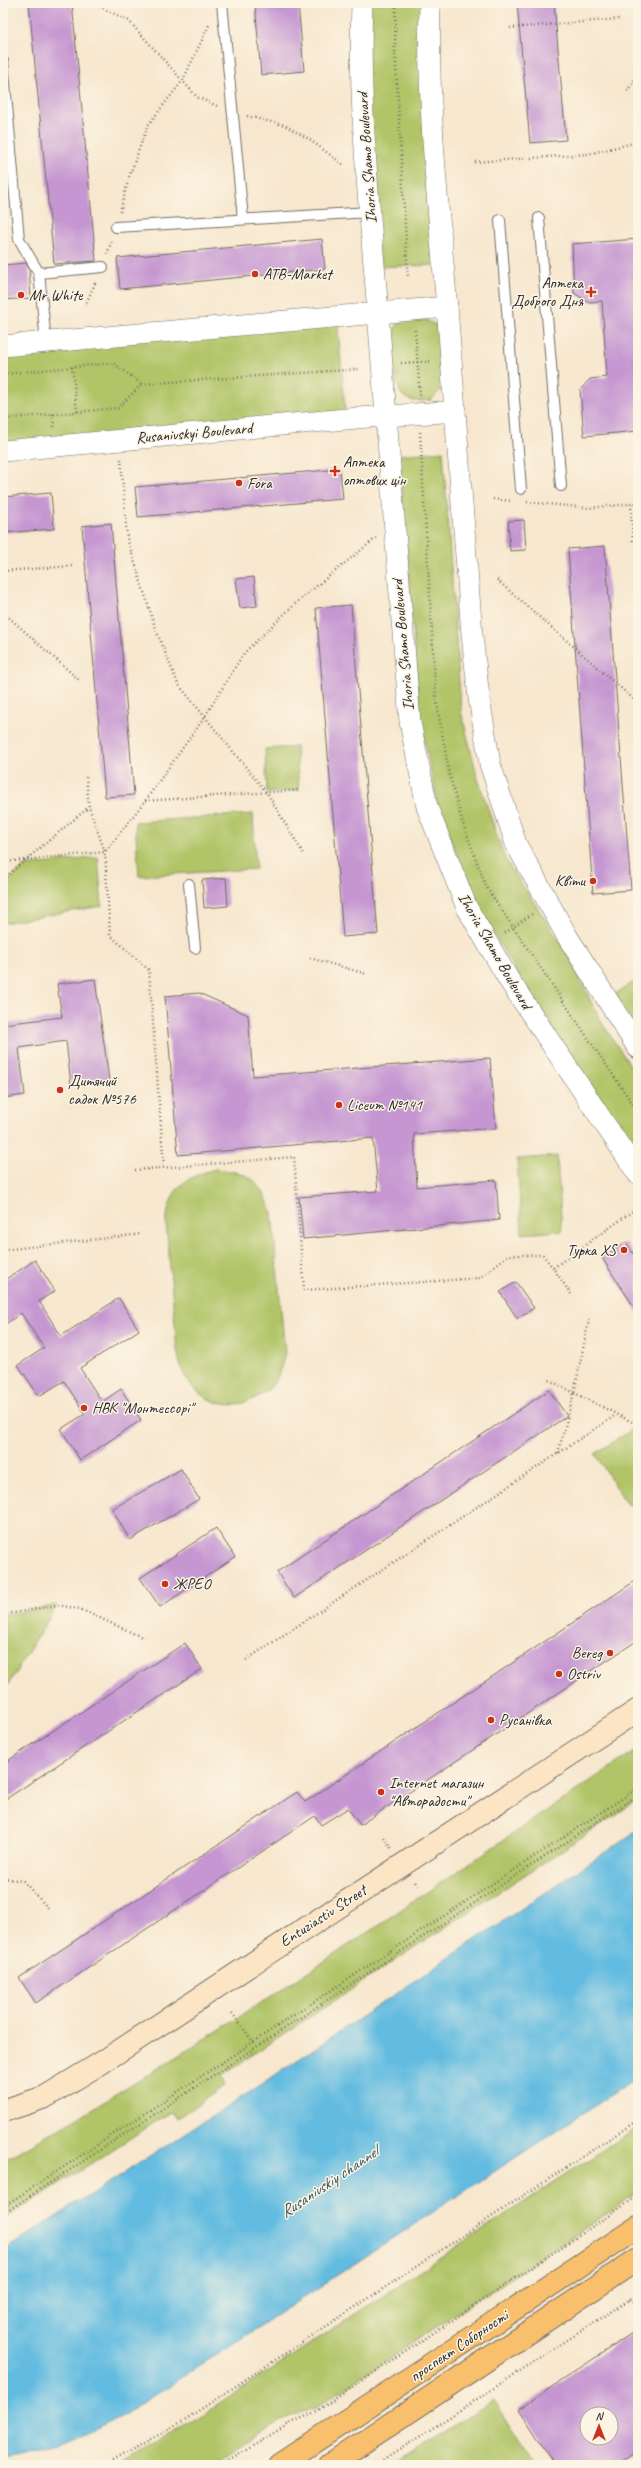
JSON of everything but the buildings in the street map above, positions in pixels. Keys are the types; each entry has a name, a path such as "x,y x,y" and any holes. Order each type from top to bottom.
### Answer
{"highway":[{"name":"проспект Соборності","path":"279,2465 638,2227"},
{"name":"проспект Соборності","path":"329,2465 638,2259"}],"street":[{"name":"Ihoria Shamo Boulevard","path":"362,3 360,47 370,212 410,722 427,807 467,908 489,946 573,1079 638,1174"},
{"path":"430,3 429,46 434,146 454,411 472,635 479,698 490,764 516,844 548,902 638,1048"},
{"path":"3,346 447,307"},
{"name":"Rusanivskyi Boulevard","path":"3,451 454,411"},
{"name":"Entuziastiv Street","path":"6,2115 45,2097 101,2063 638,1710"}],"lane":[{"path":"222,3 243,219"},
{"path":"3,61 19,239 39,273 46,342"},
{"path":"116,227 370,212"},
{"path":"540,218 561,486"},
{"path":"500,220 521,489"},
{"path":"39,273 102,267"},
{"path":"190,884 194,948"}],"path":[{"path":"92,3 129,21 197,97 232,112 284,125 309,139 345,166"},
{"path":"396,3 395,48 408,278"},
{"path":"510,28 619,19"},
{"path":"85,306 102,267 116,227 129,177 148,125 183,80 209,24"},
{"path":"627,91 638,75"},
{"path":"475,162 588,154 638,142"},
{"path":"415,327 421,401"},
{"path":"394,364 436,361"},
{"path":"3,374 113,363 142,384 360,369"},
{"path":"72,367 77,412"},
{"path":"3,419 118,408 142,384"},
{"path":"121,458 127,538 156,630 178,684 204,718 227,742 266,793 303,853"},
{"path":"493,499 515,501"},
{"path":"522,502 589,508 638,503"},
{"path":"632,504 633,544"},
{"path":"3,862 104,852 145,801 204,718 244,653 297,602 376,537"},
{"path":"3,571 72,566"},
{"path":"497,580 638,703"},
{"path":"3,612 80,680"},
{"path":"86,777 89,807 104,852 110,936 149,970 164,1167"},
{"path":"145,801 299,790"},
{"path":"3,878 89,807"},
{"path":"489,946 548,902"},
{"path":"310,958 367,974"},
{"path":"135,1170 294,1157 304,1290 480,1278 508,1255 543,1255 571,1294"},
{"path":"553,1268 636,1209"},
{"path":"3,1250 141,1234"},
{"path":"558,1454 574,1393 589,1320"},
{"path":"549,1380 616,1415 638,1424"},
{"path":"246,1660 616,1415"},
{"path":"3,1615 57,1605 80,1608 144,1638"},
{"path":"3,2207 254,2043 638,1788"},
{"path":"3,2214 638,1795"},
{"path":"3,1878 23,1881 50,1910"},
{"path":"232,2013 254,2043"},
{"path":"105,2465 183,2421 638,2120"},
{"path":"222,2465 286,2425 318,2411 638,2196"},
{"path":"376,2465 638,2294"},
{"path":"629,2300 638,2302"}],"green space":[{"path":"362,3 430,3 441,265 374,267"},
{"path":"337,316 346,419 3,450 3,346"},
{"path":"423,319 436,325 440,334 444,387 431,400 413,401 404,397 400,392 395,375 392,342 393,334 397,325 408,320"},
{"path":"443,451 461,711 478,779 505,859 568,954 600,1020 638,1077 638,1154 517,974 475,902 438,805 420,720 399,455"},
{"path":"296,747 299,790 267,793 265,749"},
{"path":"253,814 256,869 139,876 135,822"},
{"path":"98,857 102,906 3,923 3,885 25,866"},
{"path":"638,979 638,1030 614,995"},
{"path":"557,1156 562,1231 522,1234 517,1159"},
{"path":"215,1169 227,1170 246,1175 258,1185 268,1201 272,1213 285,1353 277,1378 268,1389 262,1394 246,1402 228,1405 211,1400 196,1390 185,1376 179,1362 166,1223 171,1201 180,1186 194,1176"},
{"path":"633,1429 638,1436 638,1500 628,1506 595,1454"},
{"path":"57,1605 8,1685 3,1675 3,1615"},
{"path":"638,1749 638,1800 222,2075 226,2085 177,2118 171,2112 3,2220 3,2161 166,2064 245,2013 325,1961"},
{"path":"638,2127 638,2193 315,2408 283,2419 211,2465 114,2465 192,2422"},
{"path":"493,2401 534,2465 392,2465"}],"water":[{"name":"Rusanivskiy channel","path":"638,1830 638,2077 134,2409 70,2439 21,2454 3,2457 3,2251 256,2088"}],"place":[{"name":"ATB-Market","path":"255,274"},
{"name":"Аптека Доброго Дня","path":"591,292"},
{"name":"Mr White","path":"21,295"},
{"name":"Аптека оптових цін","path":"335,471"},
{"name":"Fora","path":"239,483"},
{"name":"Квіти","path":"593,881"},
{"name":"Дитячий садок №576","path":"60,1090"},
{"name":"Liceum №141","path":"339,1105"},
{"name":"Турка XS","path":"624,1250"},
{"name":"НВК \"Монтессорі\"","path":"84,1408"},
{"name":"ЖРЕО","path":"165,1584"},
{"name":"Bereg","path":"610,1653"},
{"name":"Ostriv","path":"559,1674"},
{"name":"Русанівка","path":"491,1720"},
{"name":"Internet магазин \"Авторадости\"","path":"381,1792"}]}
